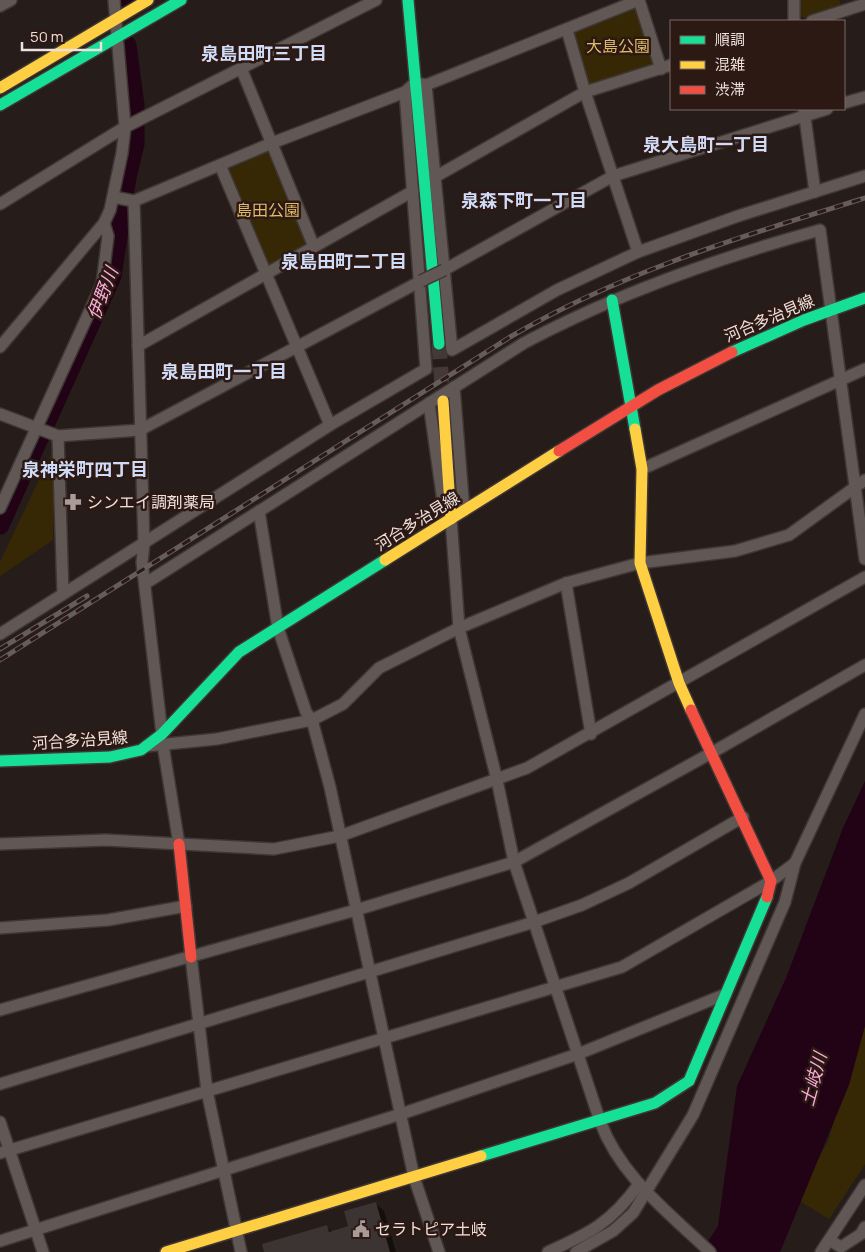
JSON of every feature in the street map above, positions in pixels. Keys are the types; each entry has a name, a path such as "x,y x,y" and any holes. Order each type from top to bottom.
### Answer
{"main road":[{"path":"0,88 148,0"},
{"path":"0,105 181,0"},
{"path":"408,0 421,84 439,344"},
{"name":"河合多治見線","path":"0,761 110,757 129,754 162,739 239,652 630,406 688,372 729,352 832,309 865,298"},
{"path":"166,1252 600,1121 655,1103 689,1081 766,903 771,881 713,752 679,683 640,563 642,469 612,300"},
{"path":"443,401 448,521"},
{"path":"179,844 191,956"}],"street":[{"path":"0,6 11,0"},
{"path":"1,342 104,223 110,210 122,153 125,127 114,19 114,0"},
{"path":"0,204 125,127 376,0"},
{"path":"112,197 134,201 421,84 567,30 639,0 666,67 585,92 435,177"},
{"path":"794,0 794,20"},
{"path":"815,20 865,4"},
{"path":"567,30 585,92 638,252"},
{"path":"240,68 314,247"},
{"path":"421,84 435,177 452,350 557,290 638,252 738,216 865,176"},
{"path":"0,634 330,425 426,369 421,281 405,92"},
{"path":"845,103 865,97"},
{"path":"0,414 58,436 140,430 444,270 613,176 805,112 820,110"},
{"path":"805,112 815,192"},
{"path":"220,165 264,273 330,425"},
{"path":"138,346 264,273 413,191"},
{"path":"134,201 144,544 142,562 146,583 162,739 179,844"},
{"path":"0,508 102,284 108,236 104,223"},
{"path":"146,583 524,343 612,300 750,249 820,230 865,559"},
{"path":"642,469 865,369"},
{"path":"454,387 464,511"},
{"path":"429,403 448,521 459,628 497,780 514,862 608,1142 618,1159 646,1192 710,1252"},
{"path":"58,436 63,594"},
{"path":"162,739 216,738 312,720 343,704 380,668 459,628 566,583 640,563 735,551 789,535 865,480"},
{"path":"259,511 278,628 306,712 312,720 385,1038 414,1178 440,1252"},
{"path":"0,844 106,840 274,849 340,836 527,768 591,734 865,576"},
{"path":"566,583 591,734"},
{"path":"0,1010 356,910 514,862 713,752 865,664"},
{"path":"576,1252 613,1231 632,1214 693,1115 785,902 796,863 865,714"},
{"path":"0,1084 534,922 582,905 629,883 742,817"},
{"path":"5,1152 622,967 771,881 796,863"},
{"path":"0,928 108,920 186,906"},
{"path":"191,956 207,1091 235,1231 241,1252"},
{"path":"0,1240 401,1114 578,1054 726,994"},
{"path":"0,1122 5,1152 43,1252"},
{"path":"822,1252 865,1185"},
{"path":"548,1252 588,1234 607,1222 624,1205 646,1192"},
{"path":"829,1240 842,1247 864,1232"}],"green space":[{"path":"800,0 839,0 841,6 804,18 800,15"},
{"name":"大島公園","path":"634,8 638,10 655,62 653,67 593,86 589,84 573,32"},
{"name":"島田公園","path":"266,150 269,151 307,240 304,245 269,265 265,263 226,170 227,167"},
{"path":"54,448 53,540 0,576 0,562"},
{"path":"865,1013 865,1164 829,1219 795,1198 828,1142"}],"water":[{"name":"土岐川","path":"865,781 865,1026 849,1085 780,1252 701,1252 718,1226 737,1086 786,978 843,828"}],"building":[{"name":"セラトピア土岐","path":"376,1202 390,1252 264,1252 262,1244 327,1225 329,1232 348,1226 344,1211"}],"waterway":[{"name":"伊野川","path":"0,525 112,276 127,177 135,144 135,105 127,45"}],"tunnel":[{"path":"439,344 443,401"}],"railway":[{"path":"0,660 510,337 552,314 595,293 683,257 865,198"},
{"path":"0,649 87,596"}],"traffic: fast":[{"path":"0,105 181,0"},
{"path":"408,0 439,344"},
{"path":"732,352 804,320 865,298"},
{"path":"612,300 635,429"},
{"path":"0,761 110,757 141,750 162,734 239,652 385,560"},
{"path":"481,1156 655,1103 689,1081 767,897"}],"traffic: slow":[{"path":"0,88 148,0"},
{"path":"443,401 451,519"},
{"path":"635,429 642,469 640,563 679,683 691,710"},
{"path":"385,560 559,451"},
{"path":"166,1252 481,1156"}],"traffic: jam":[{"path":"559,451 658,390 732,352"},
{"path":"691,710 771,881 767,897"},
{"path":"179,844 191,957"}],"place":[{"name":"シンエイ調剤薬局","path":"73,502"},
{"name":"セラトピア土岐","path":"361,1229"}],"district":[{"name":"泉島田町三丁目","path":"264,53"},
{"name":"泉大島町一丁目","path":"706,144"},
{"name":"泉森下町一丁目","path":"524,200"},
{"name":"泉島田町二丁目","path":"344,261"},
{"name":"泉島田町一丁目","path":"224,371"},
{"name":"泉神栄町四丁目","path":"85,469"}]}
